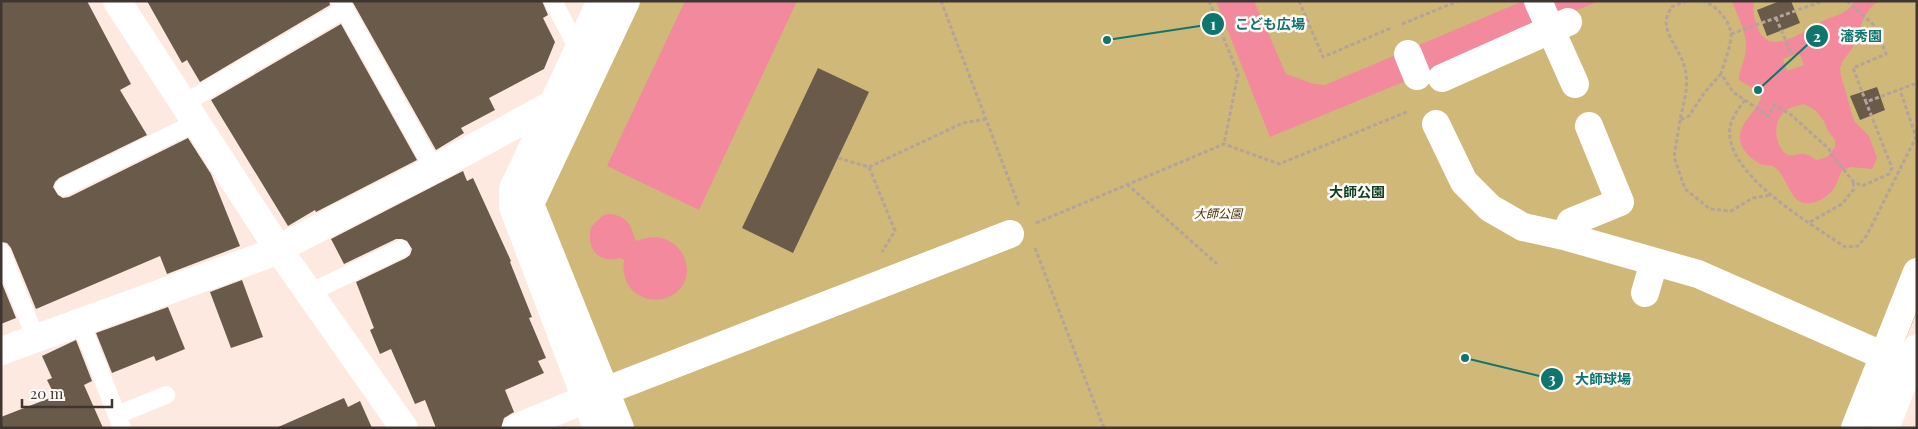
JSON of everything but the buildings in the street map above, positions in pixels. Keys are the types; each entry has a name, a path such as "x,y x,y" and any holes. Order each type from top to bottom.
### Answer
{"street":[{"path":"117,1 279,250 404,428"},
{"path":"601,1 513,189 513,207 595,395 620,428"},
{"path":"597,428 595,395 530,204 626,1"},
{"path":"1538,1 1559,26 1575,84"},
{"path":"1422,70 1559,26"},
{"path":"1,351 279,250 551,105"},
{"path":"1436,124 1464,182 1490,208 1523,227 1564,236 1698,274 1884,356"},
{"path":"1564,236 1571,222 1620,202 1589,126"},
{"path":"516,428 595,395 1018,230"},
{"path":"1645,293 1654,262"},
{"path":"1855,428 1917,272"},
{"path":"1885,428 1914,362"}],"lane":[{"path":"553,1 578,49"},
{"path":"64,187 189,113 343,5 434,169"},
{"path":"309,293 401,249"},
{"path":"1,252 36,339"},
{"path":"81,323 120,421 166,395"}],"path":[{"path":"941,1 986,120 1018,230 1104,428"},
{"path":"1209,1 1238,74 1224,144"},
{"path":"1299,1 1322,57 1458,1"},
{"path":"1687,1 1671,6 1666,21 1670,35 1684,65 1686,77 1686,90 1674,157 1685,189 1710,208 1731,211 1753,198 1771,195"},
{"path":"1680,120 1689,116 1704,93 1721,74 1731,34 1721,11 1708,2 1702,1"},
{"path":"1731,34 1823,1"},
{"path":"1721,74 1733,92 1768,116 1774,105 1790,114 1829,149 1853,181 1862,186 1889,174 1892,168 1853,68 1886,54 1875,26 1846,1"},
{"path":"1776,18 1792,55"},
{"path":"1018,230 1224,144 1280,164 1427,104 1422,70"},
{"path":"1866,102 1917,83"},
{"path":"1744,100 1730,128 1733,146 1739,161 1751,177 1771,195 1845,248 1858,246 1867,235 1916,137 1900,90"},
{"path":"838,158 869,168 963,123 986,120"},
{"path":"869,168 894,231 880,254"},
{"path":"1809,222 1842,204 1854,189 1853,181"},
{"path":"1127,184 1218,264"}],"green space":[{"name":"大師公園","path":"614,1 1917,1 1917,312 1868,428 612,428 520,197"}],"shaded area":[{"path":"685,1 797,1 699,210 607,166"},
{"path":"1216,1 1254,1 1286,74 1314,84 1325,85 1523,1 1599,1 1270,137"},
{"path":"1732,1 1754,1 1754,16 1759,31 1772,42 1799,35 1823,21 1844,12 1855,1 1881,1 1873,5 1865,15 1853,47 1840,68 1854,121 1869,136 1877,158 1872,169 1851,167 1842,170 1835,186 1828,195 1818,201 1807,203 1797,200 1775,167 1759,163 1745,151 1741,144 1740,134 1761,97 1756,90 1739,80 1746,52 1746,42","holes":["1799,53 1804,65 1787,71 1783,59","1804,104 1815,110 1835,140 1835,147 1827,157 1817,160 1806,154 1788,155 1780,147 1776,136 1777,123 1788,109"]},
{"path":"608,214 619,216 626,220 637,241 653,237 667,240 678,247 684,258 687,270 685,282 677,292 660,300 640,296 630,288 624,275 624,260 620,258 605,259 595,253 590,242 591,227 602,216"}],"place":[{"name":"こども広場","path":"1107,40"},
{"name":"瀋秀園","path":"1758,90"},
{"name":"大師球場","path":"1465,358"}],"district":[{"name":"大師公園","path":"1357,192"}]}
